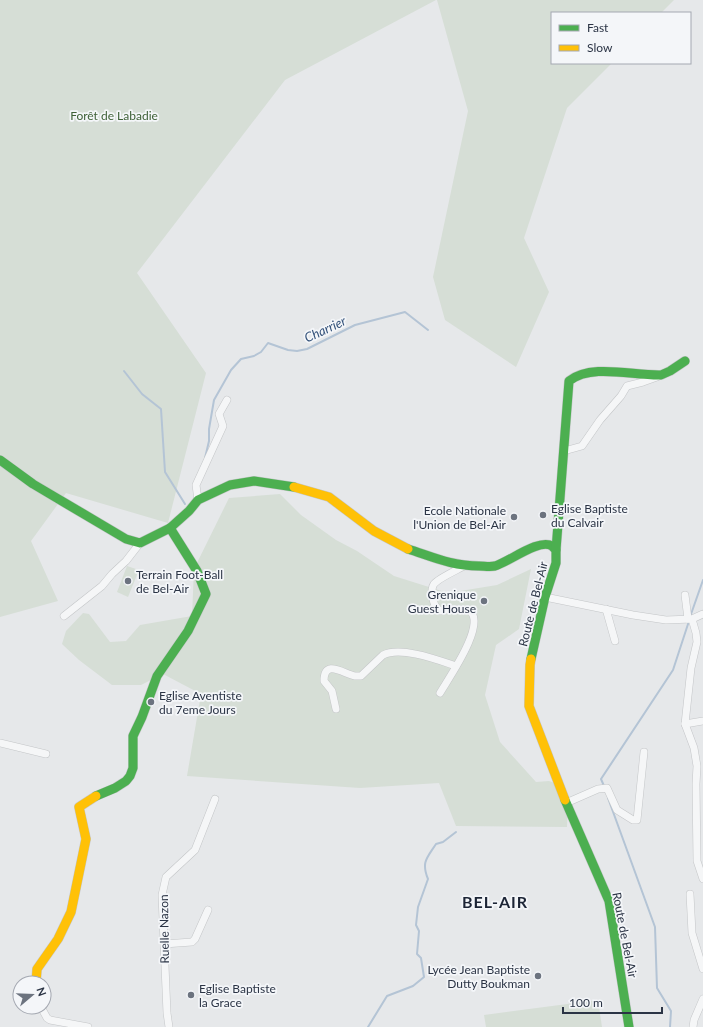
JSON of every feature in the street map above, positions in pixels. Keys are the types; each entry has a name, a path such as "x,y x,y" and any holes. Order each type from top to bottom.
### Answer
{"street":[{"path":"564,451 582,446 596,425 621,396 627,386 661,375 685,361"},
{"path":"556,550 570,379 579,374 606,372 661,375"},
{"path":"198,500 196,485 223,426 219,414 227,400"},
{"path":"0,460 33,484 53,496 126,539 140,543 126,561 102,586 64,616"},
{"name":"Route de Bel-Air","path":"140,543 170,528 189,511 198,500 230,485 254,481 298,487 329,497 374,530 406,548 433,558 464,566 494,566 507,561 530,548 543,544 551,545 556,550 556,563 545,597 530,665 529,706 566,803 609,901 629,1027"},
{"path":"37,975 37,969 58,938 71,912 86,840 79,807 92,797 115,788 126,781 130,776 133,768 133,736 142,717 157,676 188,631 206,594 197,572 170,528"},
{"path":"440,693 456,666 473,631 474,616 469,610 453,609 440,611 433,603 432,590 434,584 440,579 464,566"},
{"path":"685,595 690,619 696,633 685,724 694,748 697,766 697,861 703,879"},
{"path":"545,597 666,620 690,619 703,614"},
{"path":"606,609 615,641"},
{"path":"336,709 332,692 324,681 326,672 330,669 336,669 354,676 361,676 383,655 394,652 411,653 456,666"},
{"path":"685,724 703,721"},
{"path":"0,743 46,754"},
{"path":"566,803 598,789 605,788 617,810 633,820 637,820 644,752"},
{"name":"Ruelle Nazon","path":"169,1027 167,1012 162,894 166,877 195,850 215,800"},
{"path":"690,894 692,933 703,969"},
{"path":"164,944 192,942 195,939 208,910"},
{"path":"693,1027 694,1020 703,999"},
{"path":"45,1015 50,1020 88,1027"}],"green space":[{"name":"Forêt de Labadie","path":"0,0 436,0 285,80 137,273 206,373 168,523 66,493 31,541 58,601 0,617"},
{"path":"437,0 674,0 662,12 551,12 551,64 611,64 567,108 524,238 549,292 516,367 445,320 433,277 468,111"},
{"path":"280,494 301,515 336,540 357,551 394,576 448,593 497,585 531,569 519,629 496,645 485,695 500,742 536,782 549,781 560,785 568,797 567,827 456,826 439,783 360,788 187,776 201,694 163,674 141,685 112,685 79,660 62,644 66,631 83,613 89,614 110,642 126,641 140,625 192,616 194,569 229,498"},
{"name":"Terrain Foot-Ball de Bel-Air","path":"127,566 139,570 128,597 117,592"},
{"path":"598,1000 602,1027 486,1027 484,1015"}],"waterway":[{"name":"Charrier","path":"205,458 209,441 209,429 214,400 231,370 241,359 254,356 261,352 268,343 288,350 297,351 307,349 355,325 405,312 428,330"},
{"path":"124,371 142,394 161,409 165,472 185,504"},
{"path":"690,617 703,580"},
{"path":"604,786 601,779 673,670 689,621"},
{"path":"608,798 655,927 657,988 671,1011 670,1027"},
{"path":"368,1027 387,996 413,986 424,977 421,958 417,954 419,931 416,925 418,907 428,879 425,864 436,844 443,842 456,832"}],"traffic: fast":[{"path":"556,550 569,381 578,376 601,371 661,375 685,361"},
{"path":"0,460 33,484 126,539 140,543 170,528 189,511 198,500 230,485 254,481 294,487"},
{"path":"96,796 115,788 126,781 130,776 133,768 133,736 142,717 157,676 188,631 206,594 197,571 170,528"},
{"path":"408,549 451,563 469,566 495,566 540,545 546,544 552,546 556,550 556,563 545,597 531,659"},
{"path":"565,800 609,901 629,1027"}],"traffic: slow":[{"path":"294,487 329,497 374,531 408,549"},
{"path":"531,659 529,706 565,800"},
{"path":"37,975 37,969 58,939 71,912 86,839 79,807 96,796"}],"place":[{"name":"Eglise Baptiste du Calvair","path":"543,515"},
{"name":"Ecole Nationale l'Union de Bel-Air","path":"514,517"},
{"name":"Terrain Foot-Ball de Bel-Air","path":"128,581"},
{"name":"Grenique Guest House","path":"484,601"},
{"name":"Eglise Aventiste du 7eme Jours","path":"151,702"},
{"name":"Lycée Jean Baptiste Dutty Boukman","path":"538,976"},
{"name":"Eglise Baptiste la Grace","path":"191,995"}],"district":[{"name":"BEL-AIR","path":"495,901"}]}
